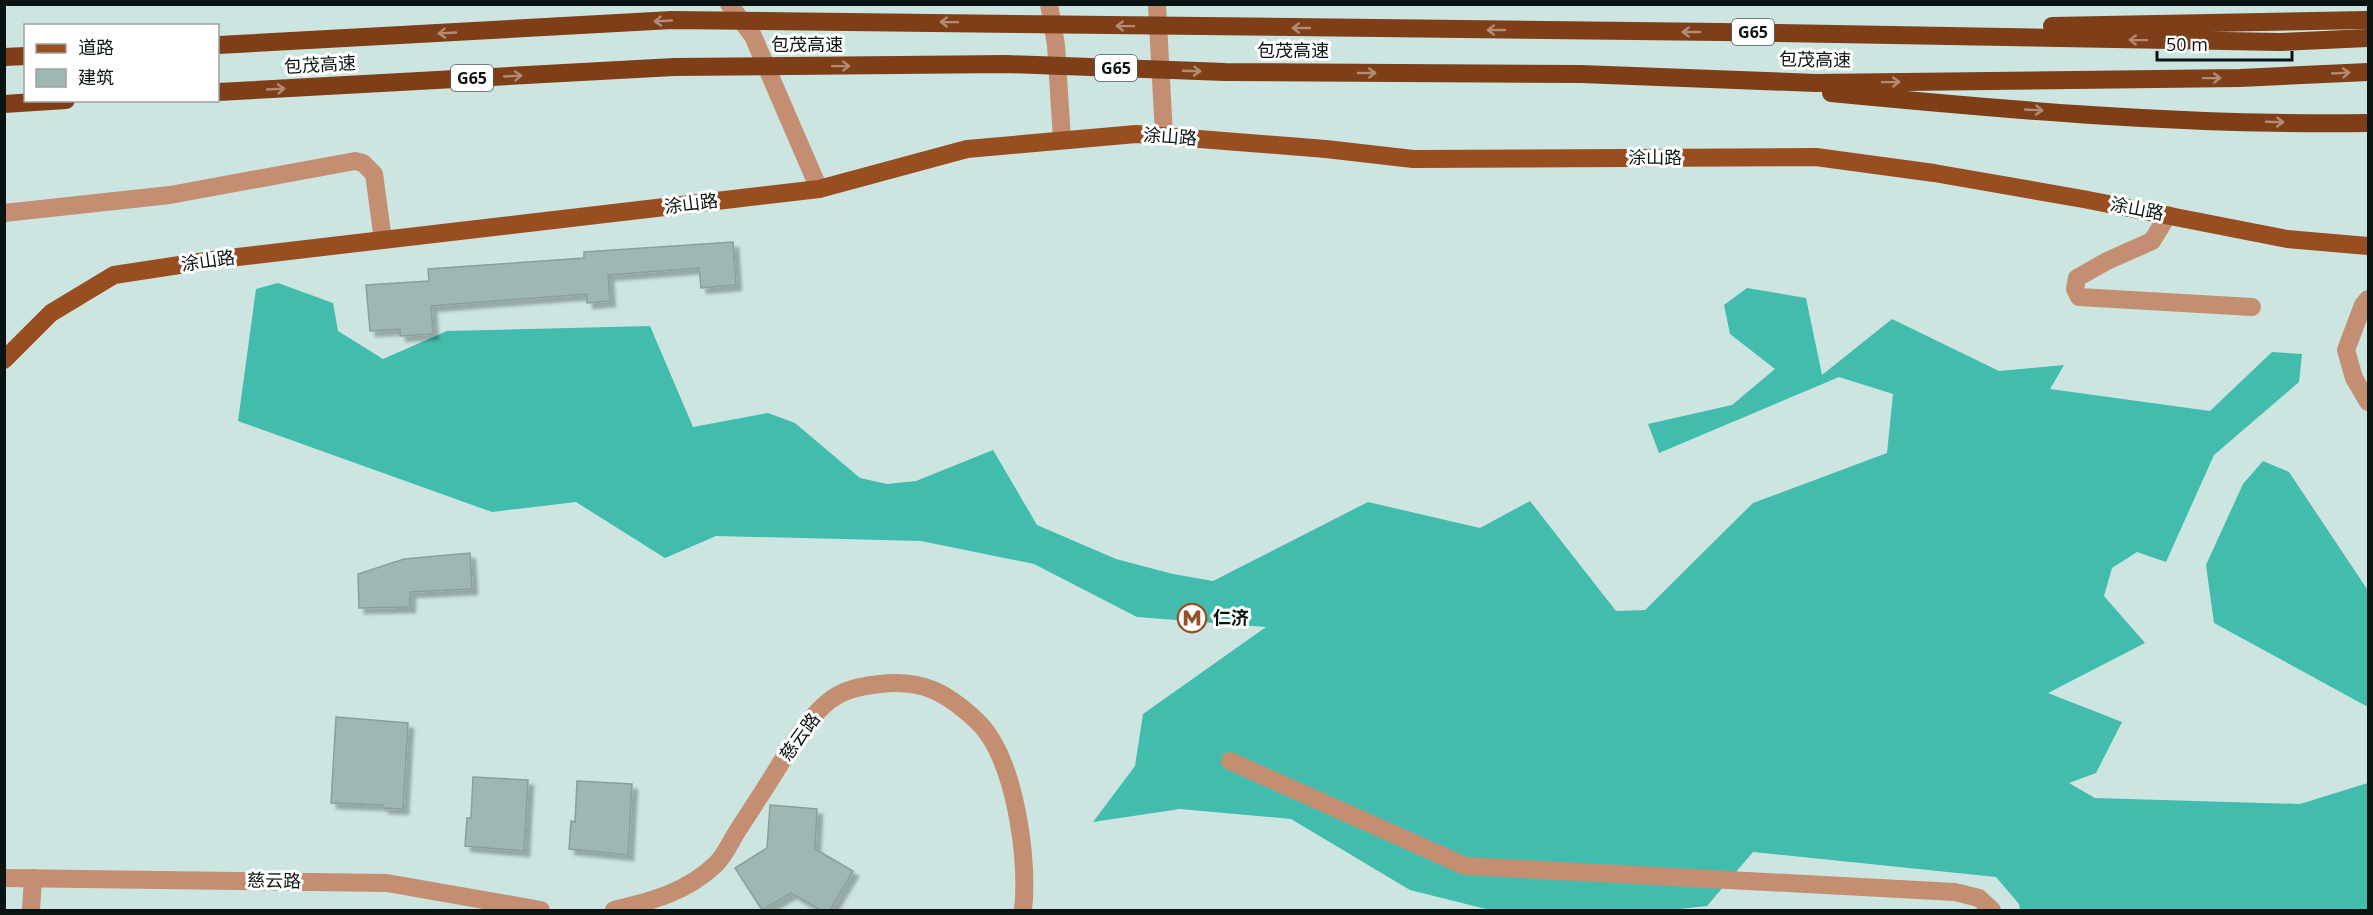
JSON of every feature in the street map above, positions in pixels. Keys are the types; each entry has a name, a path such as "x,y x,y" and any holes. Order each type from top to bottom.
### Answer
{"highway":[{"name":"包茂高速","path":"219,45 672,20 725,12 777,20 1225,28 1721,32 2280,42 2368,38"},
{"path":"1721,32 2368,20"},
{"path":"4,57 24,56"},
{"name":"包茂高速","path":"219,92 674,67 1007,64 1225,72 1581,74 1816,83 2240,78 2368,72"},
{"path":"1662,76 1975,106 2174,118 2368,123"},
{"path":"4,104 35,102"}],"main road":[{"name":"涂山路","path":"4,360 51,313 114,275 212,260 819,189 967,149 1136,134 1326,149 1413,159 1816,157 1934,173 2287,239 2368,246"}],"street":[{"path":"1049,4 1056,45 1062,140"},
{"path":"1157,4 1164,136"},
{"path":"725,12 753,36 819,189"},
{"path":"4,213 170,195 355,161 363,163 374,174 383,240"},
{"path":"2168,215 2152,241 2107,261 2077,278 2075,289 2079,297 2253,306"},
{"path":"2368,299 2363,305 2346,350 2354,378 2368,402"},
{"name":"慈云路","path":"614,910 651,902 688,886 717,863 808,721 830,700 857,686 888,683 922,685 955,701 986,730 1004,767 1017,812 1026,888 1023,910"},
{"path":"1230,761 1465,866 1955,892 1979,898 1992,910"},
{"name":"慈云路","path":"4,878 387,883 541,910"},
{"path":"31,910 33,878"}],"green space":[{"path":"278,283 333,303 338,331 383,359 447,331 650,326 693,427 768,413 795,423 860,478 887,484 916,481 993,450 1037,525 1116,559 1173,574 1213,581 1368,502 1480,528 1530,501 1616,611 1645,610 1753,503 1887,453 1893,394 1839,377 1659,453 1648,424 1732,405 1775,369 1730,334 1724,305 1747,288 1806,298 1822,375 1892,319 1999,371 2064,365 2050,389 2210,411 2272,352 2302,354 2299,382 2214,455 2166,562 2137,552 2112,568 2104,596 2145,643 2048,693 2122,722 2096,773 2069,783 2095,798 2300,804 2368,783 2368,910 2020,910 2019,904 1996,877 1753,852 1707,906 1670,910 1490,910 1410,890 1291,819 1180,809 1093,822 1135,766 1143,714 1266,627 1137,617 1034,564 921,541 716,536 665,558 576,502 492,512 238,421 256,289"},
{"path":"2263,461 2289,472 2368,589 2368,707 2214,623 2206,565 2243,484"}],"building":[{"path":"733,242 736,285 701,288 699,268 608,275 610,301 587,303 587,294 431,306 433,334 400,336 400,329 370,331 366,285 429,281 428,269 584,258 584,252"},
{"path":"470,553 472,589 410,592 410,607 359,608 358,574 404,559"},
{"path":"336,717 408,723 403,809 383,808 383,805 331,803"},
{"path":"473,777 528,780 524,851 465,846 467,818 471,818"},
{"path":"577,781 632,784 628,855 569,849 571,821 575,822"},
{"path":"770,805 817,809 815,849 853,871 830,910 820,910 791,893 762,910 735,868 767,848"}],"place":[{"name":"仁济","path":"1192,618"}]}
